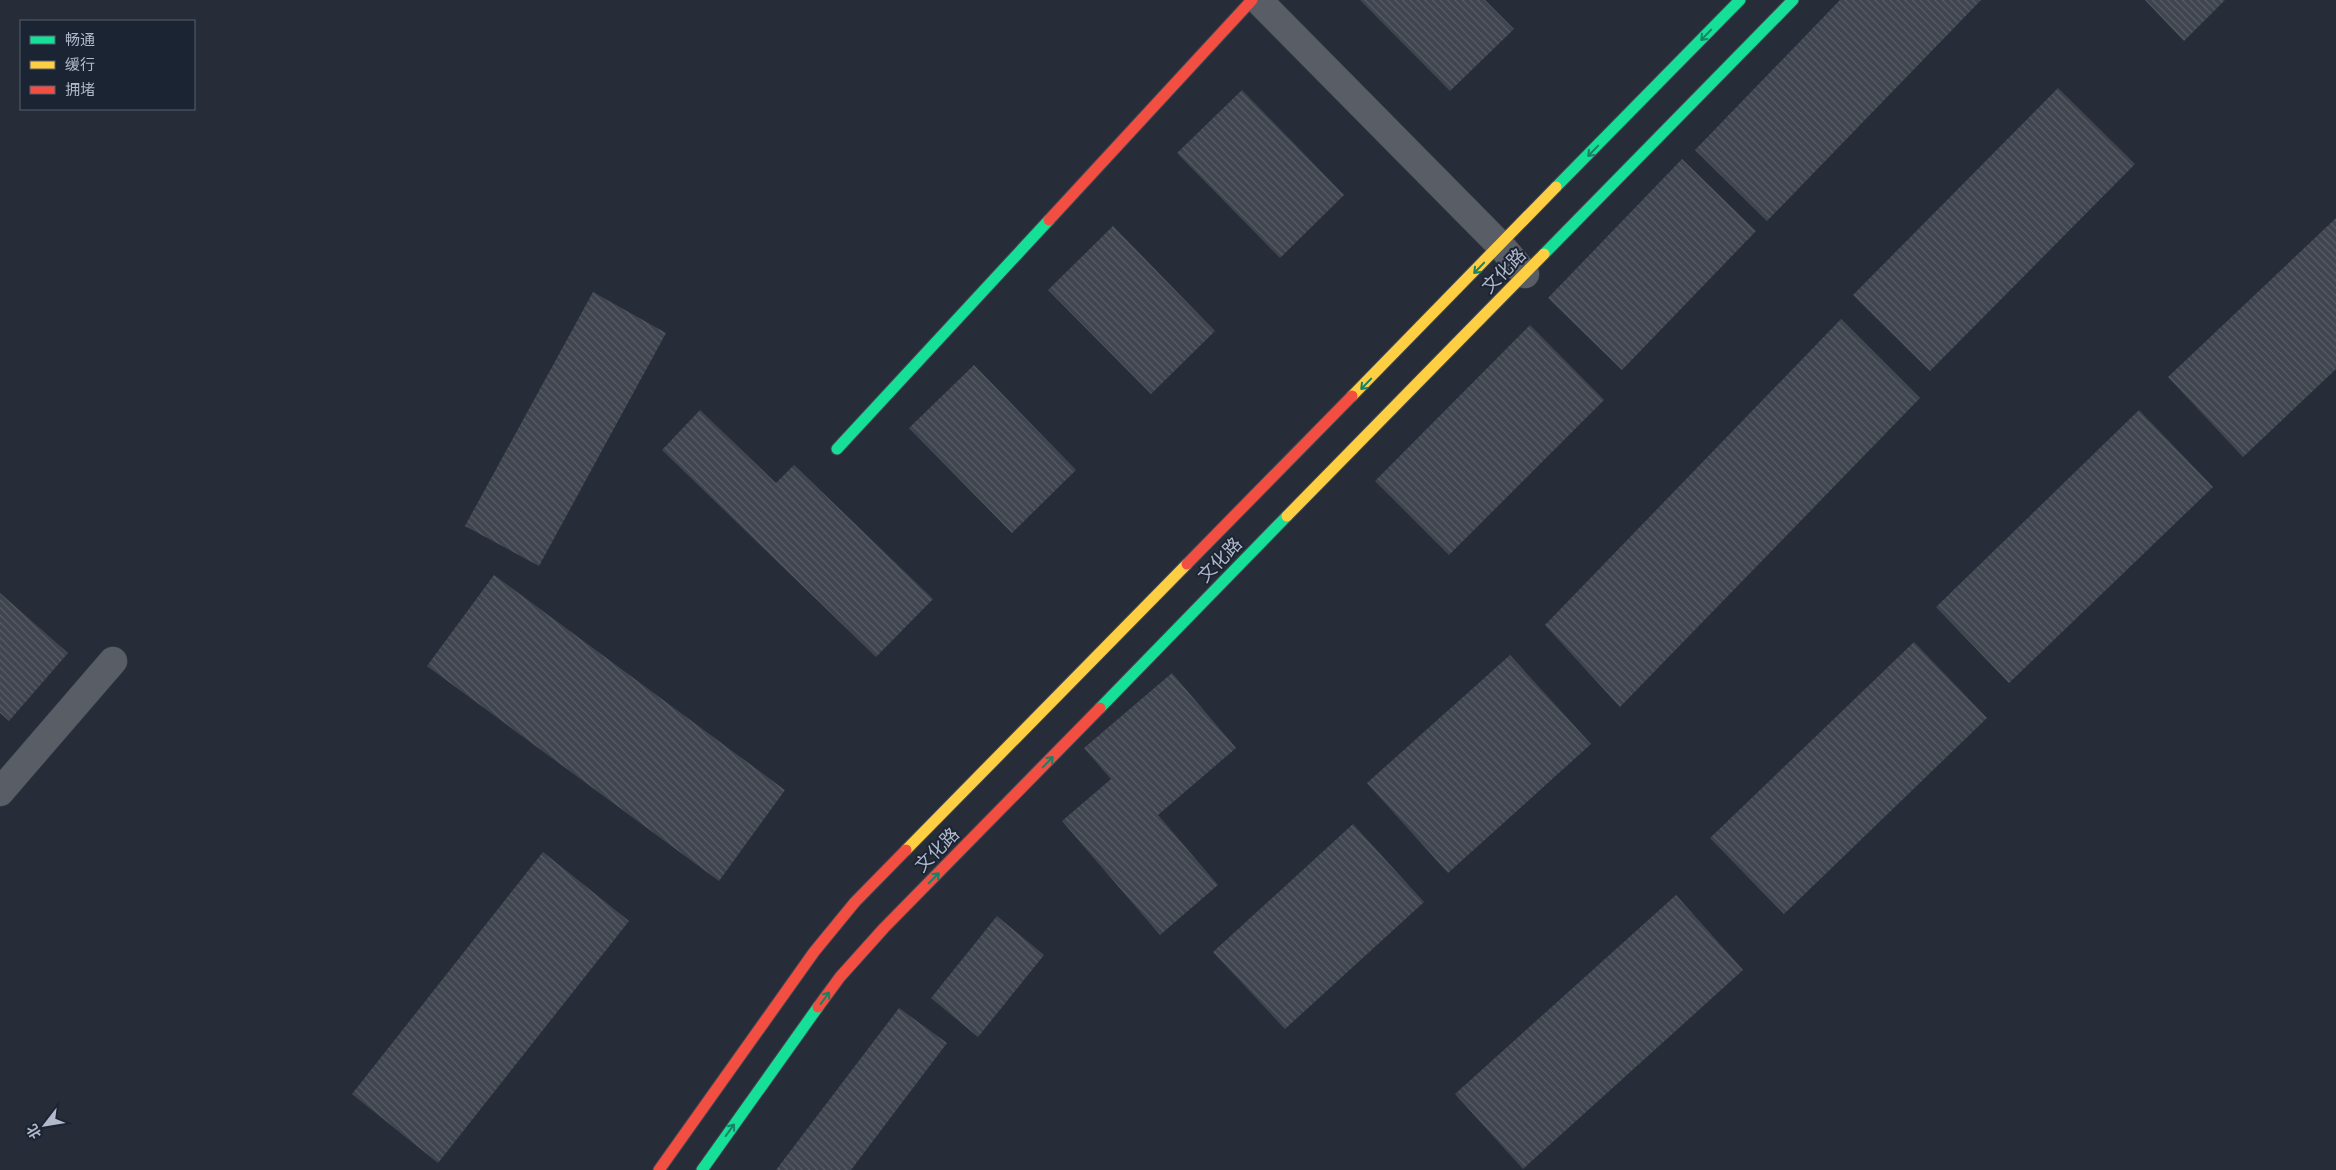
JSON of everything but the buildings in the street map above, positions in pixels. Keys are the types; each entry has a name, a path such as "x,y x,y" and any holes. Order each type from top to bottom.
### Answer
{"street":[{"path":"837,449 1252,0"},
{"path":"1258,0 1501,246 1525,274"},
{"name":"文化路","path":"659,1170 814,952 855,902 1501,246 1740,0"},
{"name":"文化路","path":"702,1170 840,977 884,928 1793,0"},
{"path":"0,792 113,661"}],"traffic: fast":[{"path":"1556,187 1740,0"},
{"path":"1544,254 1793,0"},
{"path":"837,449 1049,220"},
{"path":"1100,708 1287,516"},
{"path":"702,1170 818,1007"}],"traffic: slow":[{"path":"1352,396 1556,187"},
{"path":"1287,516 1544,254"},
{"path":"906,850 1187,564"}],"traffic: jam":[{"path":"1049,220 1252,0"},
{"path":"1187,564 1352,396"},
{"path":"818,1007 840,977 884,928 1100,708"},
{"path":"659,1170 814,952 855,902 906,850"}]}
